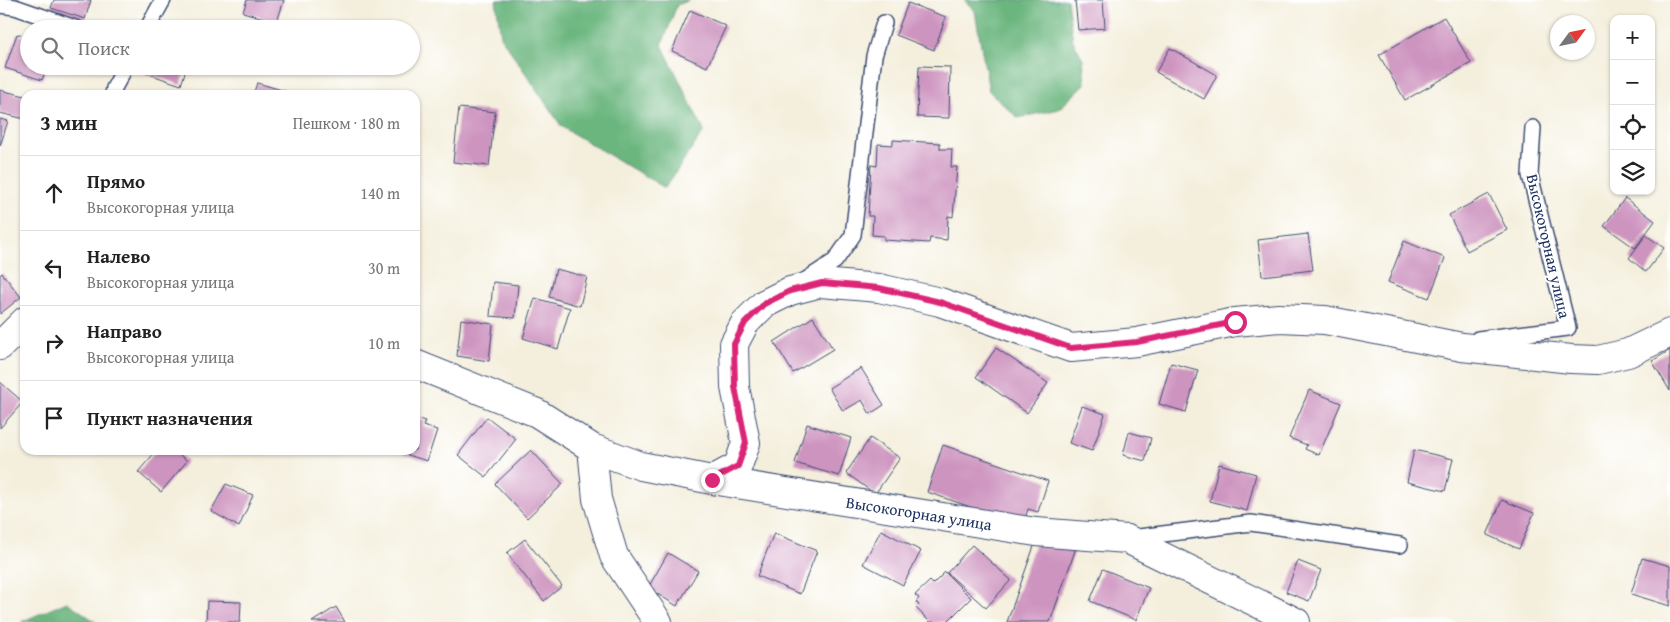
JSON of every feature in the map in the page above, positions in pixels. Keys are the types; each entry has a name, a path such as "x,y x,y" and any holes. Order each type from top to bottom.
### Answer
{"street":[{"name":"Высокогорная улица","path":"712,480 738,466 746,443 735,387 734,344 745,323 764,304 790,291 822,283 879,288 940,302 1071,348 1137,342 1235,322 1278,318 1325,320 1444,344 1572,359 1598,360 1628,353 1670,333"},
{"path":"0,346 20,326"},
{"name":"Высокогорная улица","path":"420,366 537,413 592,448 641,466 712,480 1036,532 1127,539 1296,622"},
{"path":"592,448 597,499 614,556 658,622"}],"lane":[{"path":"152,20 163,0"},
{"path":"0,6 15,7 52,20"},
{"path":"790,291 835,261 853,235 874,56 884,23"},
{"path":"114,90 121,75"},
{"name":"Высокогорная улица","path":"1444,344 1568,328 1530,175 1533,128"},
{"name":"Высокогорная улица","path":"1127,539 1251,523 1400,545"}],"green space":[{"path":"496,0 690,0 677,5 662,45 704,131 665,188 562,127 501,37"},
{"path":"964,0 1067,0 1073,41 1083,59 1085,84 1059,109 1018,118 989,91 975,11"},
{"path":"67,602 96,622 21,622"}],"building":[{"path":"54,0 91,0 85,19 51,8"},
{"path":"247,0 284,0 278,20 270,20 243,12"},
{"path":"1075,0 1103,0 1105,28 1078,30"},
{"path":"908,3 946,17 934,50 896,35"},
{"path":"690,10 726,26 707,67 672,51"},
{"path":"1444,17 1471,63 1405,100 1379,55"},
{"path":"17,34 20,35 20,73 5,68"},
{"path":"1170,48 1217,75 1204,99 1156,72"},
{"path":"919,66 950,67 949,118 917,117"},
{"path":"27,75 44,75 42,80"},
{"path":"152,75 184,75 181,85"},
{"path":"257,83 282,90 255,90"},
{"path":"0,90 20,95 20,118 0,113"},
{"path":"459,108 495,112 489,166 453,162"},
{"path":"0,119 8,121 0,146"},
{"path":"893,140 940,143 940,149 952,149 951,167 957,167 953,217 948,216 947,240 930,238 929,243 884,240 884,236 872,235 873,216 868,216 871,165 877,166 878,144 893,145"},
{"path":"1489,194 1507,230 1467,251 1449,215"},
{"path":"1625,198 1655,221 1635,248 1604,226"},
{"path":"1308,234 1313,270 1262,276 1258,240"},
{"path":"1646,235 1664,248 1646,272 1629,258"},
{"path":"1404,241 1445,258 1429,298 1388,282"},
{"path":"556,269 587,277 580,306 549,297"},
{"path":"2,273 20,298 0,314 0,275"},
{"path":"493,282 518,285 515,318 490,316"},
{"path":"535,298 570,308 558,349 523,338"},
{"path":"813,317 833,349 793,373 774,342"},
{"path":"461,319 493,324 489,361 457,356"},
{"path":"996,348 1048,383 1027,413 976,377"},
{"path":"1670,350 1670,391 1652,361"},
{"path":"1171,363 1198,370 1186,412 1159,404"},
{"path":"861,368 884,405 870,414 862,400 843,411 829,388"},
{"path":"0,382 20,399 20,405 0,428"},
{"path":"1309,390 1341,403 1319,455 1305,449 1307,445 1289,438"},
{"path":"1082,406 1105,414 1092,451 1069,443"},
{"path":"487,417 516,439 486,477 458,455"},
{"path":"420,420 425,421 423,426 437,430 427,461 408,455 420,455"},
{"path":"807,424 851,438 839,476 795,463"},
{"path":"1129,432 1151,438 1145,461 1123,455"},
{"path":"870,438 900,458 875,494 846,473"},
{"path":"943,445 1048,481 1038,512 1028,509 1023,525 927,492"},
{"path":"531,450 563,484 527,518 495,484"},
{"path":"1414,450 1453,459 1445,491 1407,482"},
{"path":"153,455 180,455 187,461 161,492 138,472"},
{"path":"1219,464 1256,474 1247,511 1210,501"},
{"path":"226,484 253,495 239,527 211,511"},
{"path":"1502,500 1534,513 1519,549 1487,535"},
{"path":"881,530 921,551 903,585 863,564"},
{"path":"774,533 817,551 800,594 757,576"},
{"path":"1038,535 1076,548 1050,622 1007,622"},
{"path":"525,539 562,586 544,601 507,553"},
{"path":"972,545 1011,580 986,608 947,573"},
{"path":"668,553 698,571 677,606 648,588"},
{"path":"1642,558 1670,566 1670,606 1631,594"},
{"path":"1298,561 1321,570 1309,601 1286,592"},
{"path":"1103,569 1149,588 1136,620 1090,601"},
{"path":"945,572 971,598 947,622 930,622 916,608 919,605 916,602 919,598 915,595 930,581 933,584"},
{"path":"207,601 241,602 240,622 206,622"},
{"path":"336,607 345,622 312,622"}],"route":[{"path":"712,480 738,466 746,443 735,387 734,344 745,323 764,304 790,291 822,283 879,288 940,302 1071,348 1137,342 1235,322"}]}
